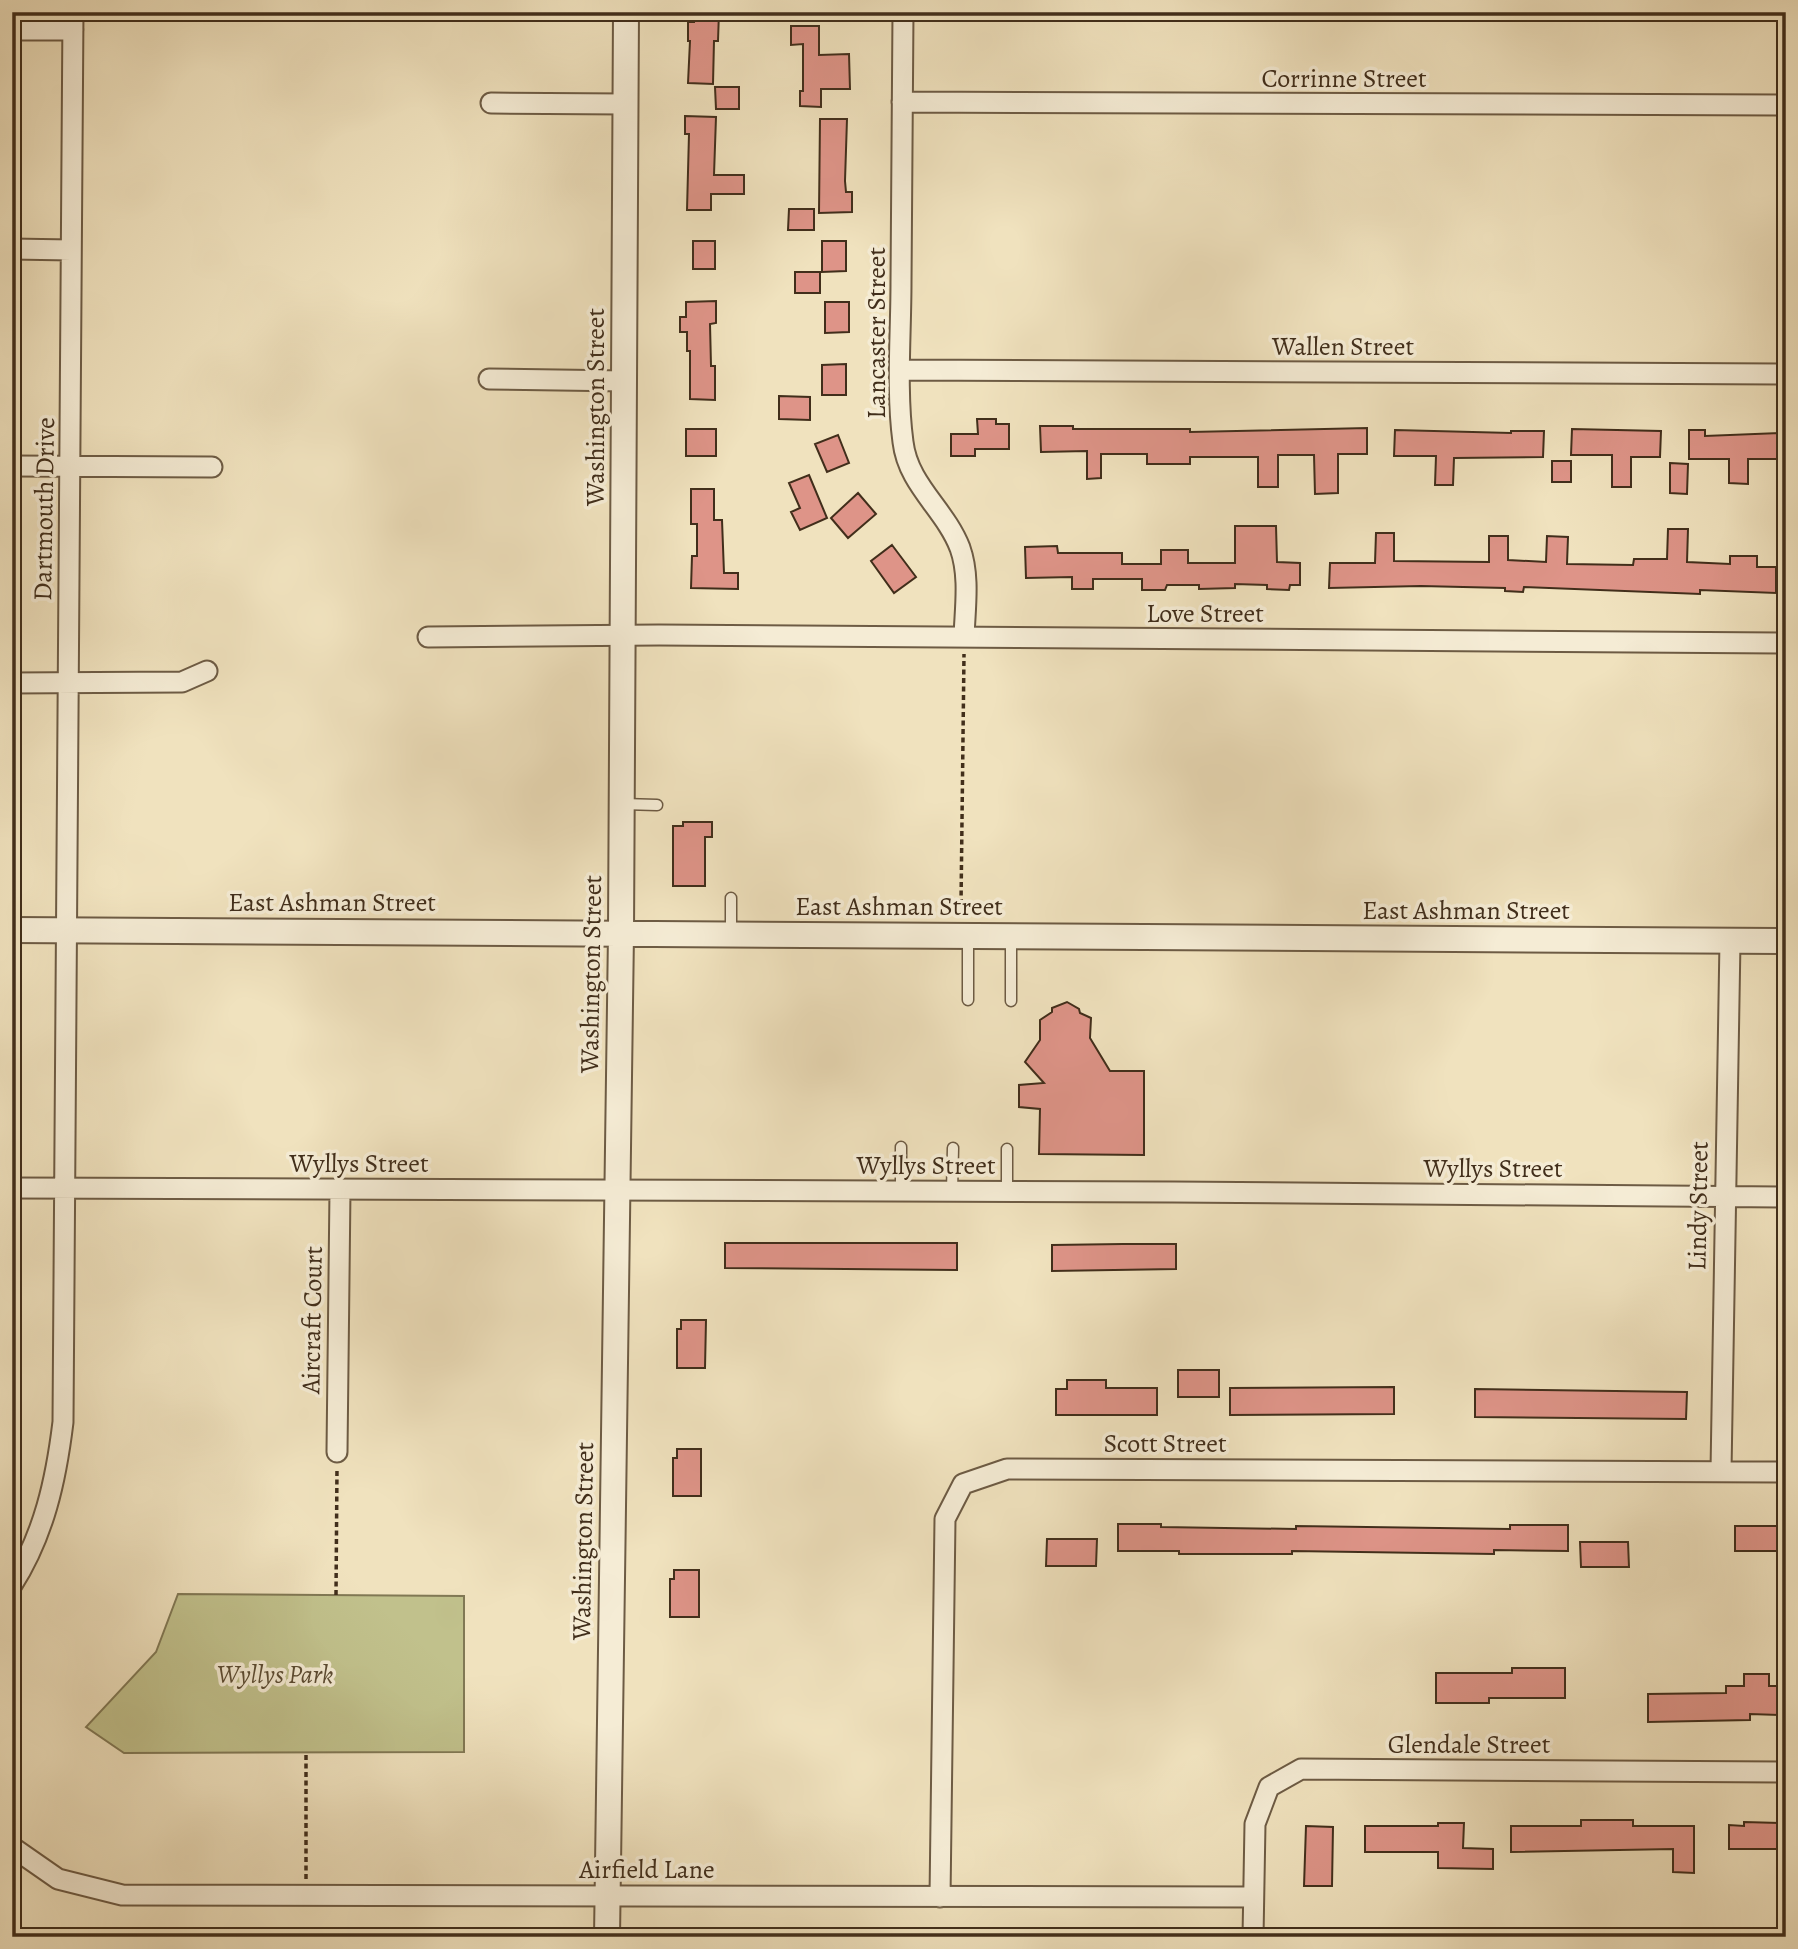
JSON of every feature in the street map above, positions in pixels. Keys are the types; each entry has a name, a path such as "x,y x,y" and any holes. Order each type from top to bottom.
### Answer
{"street":[{"name":"Washington Street","path":"607,1937 624,635 626,12"},
{"name":"Lancaster Street","path":"903,12 900,370 903,443 908,464 917,483 951,531 966,568 964,637"},
{"path":"12,30 73,21"},
{"name":"Dartmouth Drive","path":"12,1585 26,1564 43,1520 56,1475 63,1422 73,21"},
{"name":"Corrinne Street","path":"902,102 1786,105"},
{"path":"491,103 625,104"},
{"path":"12,249 71,250"},
{"name":"Wallen Street","path":"900,370 1786,374"},
{"path":"489,379 625,381"},
{"path":"12,466 212,467"},
{"name":"Love Street","path":"428,637 624,635 1786,643"},
{"path":"12,682 183,682 207,671"},
{"name":"East Ashman Street","path":"12,930 1786,941"},
{"name":"Lindy Street","path":"1721,1471 1730,941"},
{"name":"Wyllys Street","path":"12,1188 1786,1196"},
{"name":"Aircraft Court","path":"337,1452 340,1190"},
{"name":"Scott Street","path":"940,1896 945,1519 963,1483 1007,1469 1786,1472"},
{"name":"Glendale Street","path":"1253,1897 1255,1824 1269,1787 1301,1769 1786,1772"},
{"name":"Airfield Lane","path":"12,1847 58,1879 122,1895 1253,1897"},
{"path":"1253,1897 1253,1937"}],"lane":[{"path":"622,804 657,805"},
{"path":"731,898 731,934"},
{"path":"968,936 968,1000"},
{"path":"1011,936 1011,1001"},
{"path":"901,1147 901,1191"},
{"path":"952,1191 953,1148"},
{"path":"1007,1149 1007,1191"}],"path":[{"path":"961,904 964,637"},
{"path":"336,1595 337,1452"},
{"path":"305,1895 306,1753"}],"green space":[{"name":"Wyllys Park","path":"178,1594 464,1596 464,1752 124,1753 86,1727 156,1652"}],"building":[{"path":"694,12 719,12 718,41 714,41 713,84 688,83 688,22 694,22"},
{"path":"791,26 819,26 819,55 849,54 850,89 821,89 821,107 800,106 800,91 803,91 803,44 791,45"},
{"path":"715,87 739,87 739,109 716,109"},
{"path":"685,116 716,117 714,175 744,175 744,194 711,194 711,210 687,210 689,134 685,134"},
{"path":"820,119 847,119 845,181 846,192 852,192 852,212 819,213"},
{"path":"789,209 814,209 814,230 788,230"},
{"path":"693,241 715,241 715,269 693,269"},
{"path":"822,241 846,241 846,271 822,272"},
{"path":"795,272 820,272 820,293 795,293"},
{"path":"716,301 716,323 710,324 711,366 715,366 715,400 690,399 690,351 687,351 687,332 680,332 680,317 686,317 686,302"},
{"path":"825,302 849,302 849,332 825,333"},
{"path":"846,364 846,395 822,395 822,365"},
{"path":"779,396 810,397 810,420 779,419"},
{"path":"977,419 996,419 996,424 1009,424 1009,449 975,449 975,456 951,456 951,434 978,434"},
{"path":"1040,426 1073,426 1073,429 1190,429 1190,432 1367,428 1367,454 1338,454 1338,493 1315,494 1314,455 1278,455 1278,487 1258,487 1258,457 1190,457 1190,464 1147,464 1147,454 1101,454 1101,478 1087,479 1087,451 1041,452"},
{"path":"686,429 716,429 716,456 686,456"},
{"path":"1572,429 1661,431 1660,457 1631,457 1631,487 1612,487 1612,455 1571,455"},
{"path":"1395,430 1511,433 1544,431 1543,457 1454,458 1453,485 1435,485 1436,456 1394,456"},
{"path":"1689,430 1705,430 1705,436 1780,433 1780,459 1748,459 1748,484 1729,483 1729,459 1689,459"},
{"path":"838,435 849,463 827,472 815,444"},
{"path":"1552,461 1571,461 1571,482 1552,482"},
{"path":"1670,463 1688,464 1687,494 1670,493"},
{"path":"809,475 827,518 800,530 791,512 800,508 789,483"},
{"path":"691,489 714,489 714,520 722,520 724,573 738,573 738,589 691,588 692,556 697,556 697,524 691,524"},
{"path":"858,493 876,514 848,538 831,518"},
{"path":"1235,526 1276,526 1277,562 1300,563 1300,585 1290,585 1289,590 1267,589 1267,585 1235,584 1235,588 1199,589 1199,585 1167,585 1165,590 1142,590 1142,579 1093,579 1093,589 1072,589 1072,577 1026,578 1025,547 1057,546 1058,553 1122,553 1122,564 1161,564 1161,550 1188,550 1188,563 1235,563"},
{"path":"1668,529 1688,529 1687,562 1730,564 1730,556 1757,556 1757,567 1776,567 1776,593 1700,590 1700,594 1524,587 1523,592 1505,591 1505,588 1421,586 1329,588 1330,563 1375,563 1376,533 1394,533 1394,561 1489,562 1489,536 1508,536 1508,560 1546,562 1547,536 1568,537 1567,564 1633,565 1634,559 1667,559"},
{"path":"892,545 916,577 894,593 871,561"},
{"path":"683,822 712,822 712,837 705,837 705,886 673,886 673,826 683,826"},
{"path":"1067,1002 1091,1018 1090,1038 1110,1071 1144,1071 1144,1155 1039,1154 1040,1109 1019,1107 1019,1085 1044,1083 1025,1062 1040,1040 1040,1020 1052,1012 1052,1008"},
{"path":"725,1243 957,1243 957,1270 725,1268"},
{"path":"1176,1244 1176,1269 1052,1271 1052,1245"},
{"path":"681,1320 706,1320 705,1368 677,1368 677,1329 681,1329"},
{"path":"1178,1370 1219,1370 1219,1397 1178,1397"},
{"path":"1067,1380 1106,1380 1106,1388 1157,1388 1157,1415 1056,1415 1056,1389 1067,1389"},
{"path":"1394,1387 1394,1414 1230,1415 1230,1388"},
{"path":"1475,1389 1687,1392 1686,1419 1475,1417"},
{"path":"677,1449 701,1449 701,1496 673,1496 673,1458 677,1458"},
{"path":"1118,1524 1296,1529 1296,1526 1510,1529 1510,1525 1568,1525 1568,1551 1494,1550 1494,1554 1292,1551 1292,1554 1179,1554 1179,1551 1118,1551"},
{"path":"1735,1526 1783,1526 1783,1551 1735,1551"},
{"path":"1047,1539 1097,1539 1096,1566 1046,1566"},
{"path":"1580,1542 1628,1542 1629,1567 1581,1567"},
{"path":"674,1570 699,1570 699,1617 670,1617 670,1579 674,1579"},
{"path":"1512,1668 1565,1668 1565,1698 1489,1698 1489,1703 1436,1703 1436,1673 1512,1673"},
{"path":"1744,1674 1769,1674 1769,1686 1779,1686 1779,1715 1750,1714 1750,1720 1648,1722 1648,1694 1726,1693 1726,1686 1744,1686"},
{"path":"1581,1820 1633,1820 1633,1826 1694,1826 1694,1873 1673,1872 1673,1849 1511,1852 1511,1826 1581,1826"},
{"path":"1744,1822 1780,1823 1779,1849 1729,1849 1729,1825 1744,1826"},
{"path":"1438,1823 1464,1823 1463,1848 1493,1849 1493,1869 1438,1868 1438,1852 1365,1852 1365,1826 1438,1826"},
{"path":"1306,1826 1333,1827 1332,1886 1304,1886"}]}
